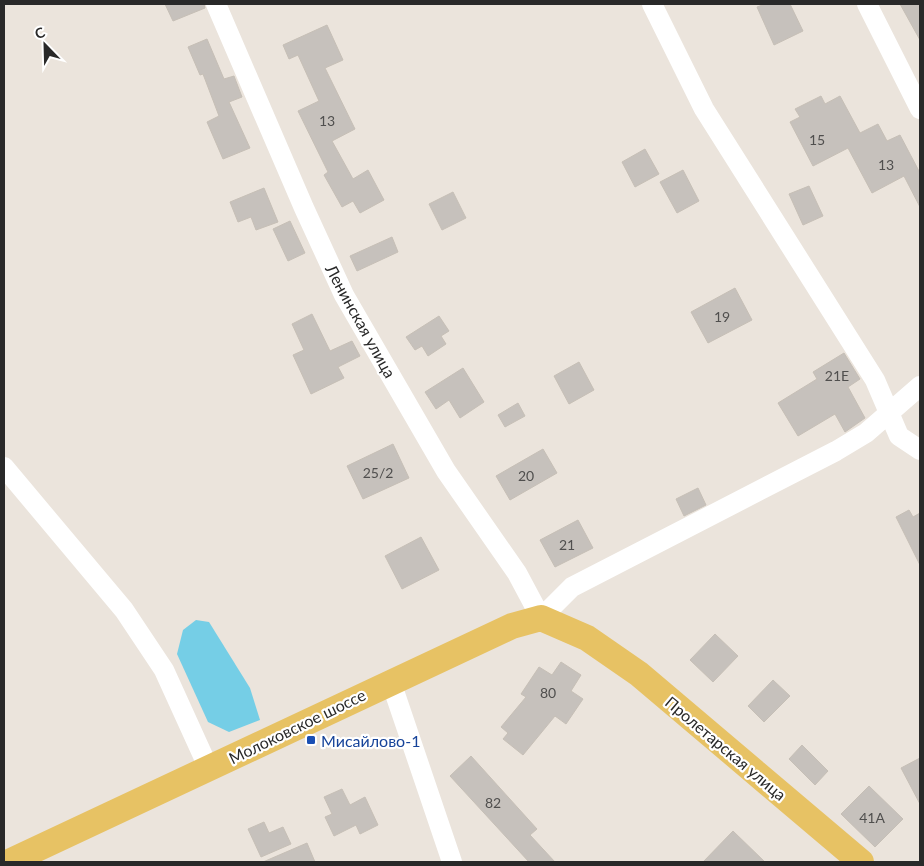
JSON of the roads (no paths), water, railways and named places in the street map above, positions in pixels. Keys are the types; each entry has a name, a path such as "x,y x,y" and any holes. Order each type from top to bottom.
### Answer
{"main road":[{"name":"Пролетарская улица","path":"541,618 588,638 639,674 862,862"},
{"name":"Молоковское шоссе","path":"9,862 512,626 541,618"}],"street":[{"name":"Ленинская улица","path":"216,4 304,208 344,295 446,471 517,572 541,618"},
{"path":"652,4 704,108 875,380 900,436 920,450"},
{"path":"867,4 920,109"},
{"path":"541,618 572,587 836,451 866,433 920,386"},
{"path":"4,466 124,610 164,670 209,768"},
{"path":"391,682 452,862"}],"water":[{"path":"196,620 209,622 250,688 260,720 229,732 208,722 177,654 183,630"}],"place":[{"name":"Мисайлово-1","path":"311,740"}]}
